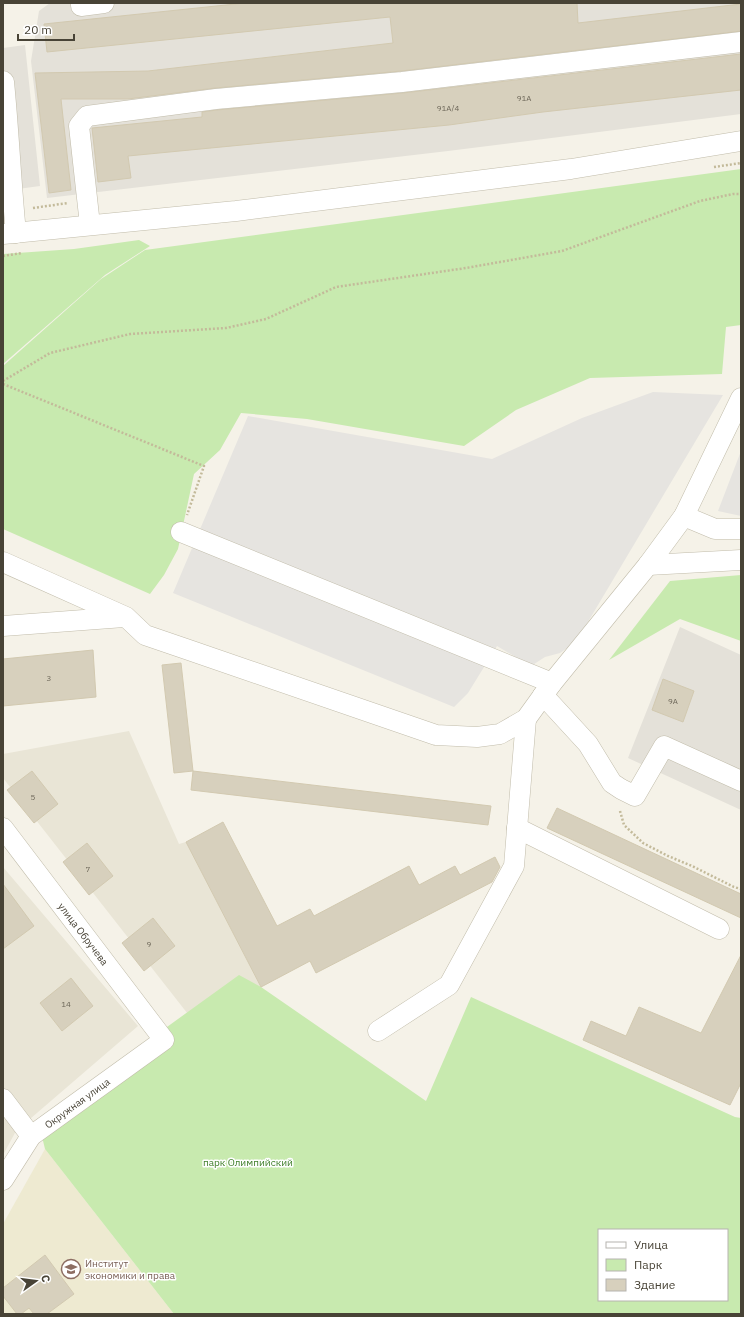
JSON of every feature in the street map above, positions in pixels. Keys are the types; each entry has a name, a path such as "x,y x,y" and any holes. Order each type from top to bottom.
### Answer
{"street":[{"path":"81,3 81,6 104,3"},
{"path":"90,225 79,126 87,116 216,100 402,82 741,42"},
{"path":"3,81 9,132 14,210 10,234 236,211 571,169 741,141"},
{"path":"3,562 126,617 145,634 436,735 477,737 500,734 526,719 548,689 648,565 684,516 741,398"},
{"path":"684,516 715,529 741,529"},
{"path":"181,532 548,689 588,744 612,783 635,796 664,746 741,781"},
{"path":"648,565 741,560"},
{"path":"3,626 126,617"},
{"path":"378,1031 449,985 514,866 526,719"},
{"name":"улица Обручева","path":"3,828 164,1040"},
{"path":"517,828 719,929"},
{"name":"Окружная улица","path":"3,1180 31,1136 164,1040"},
{"path":"3,1099 31,1136"}],"path":[{"path":"3,381 50,354 130,334 226,328 266,319 336,287 466,268 562,251 700,201 733,194 741,194"},
{"path":"14,210 88,201"},
{"path":"3,384 204,466 181,532"},
{"path":"612,783 624,825 643,843 741,889"}],"shaded area":[{"path":"50,3 741,3 741,114 448,151 47,198 31,61 39,11"},
{"path":"25,45 40,186 3,191 3,48"},
{"path":"653,392 723,395 576,642 560,653 545,657 531,666 497,646 468,693 454,707 173,593 248,416 492,459 582,418"},
{"path":"741,451 741,516 718,511"},
{"path":"680,627 741,655 741,810 628,758"},
{"path":"129,731 179,844 186,842 261,987 202,1032 3,778 3,754"},
{"path":"3,867 138,1026 16,1131 3,1155"},
{"name":"Институт экономики и права","path":"45,1149 174,1314 3,1314 3,1224"}],"green space":[{"path":"741,169 741,325 726,327 722,374 590,378 516,410 464,446 307,419 241,413 220,450 194,474 178,549 164,575 150,594 3,529 3,366 101,279 145,250"},
{"path":"139,240 150,246 105,275 3,364 3,254 74,249"},
{"path":"741,575 741,641 680,619 609,660 670,581"},
{"name":"парк Олимпийский","path":"239,975 261,987 426,1101 471,997 735,1117 741,1118 741,1314 174,1314 45,1149 38,1120"}],"building":[{"path":"245,3 577,3 578,23 741,4 741,31 401,71 215,88 128,99 61,99 71,190 49,193 35,73 148,71 393,43 390,17 47,52 44,24"},
{"path":"741,54 741,90 543,112 449,125 128,156 131,178 98,182 92,128 202,117 202,112 217,110 403,93"},
{"path":"93,650 96,697 3,706 3,659"},
{"path":"181,663 193,771 174,773 162,665"},
{"path":"663,679 694,691 683,722 652,710"},
{"path":"32,771 58,804 34,823 7,790"},
{"path":"193,771 491,806 488,825 191,790"},
{"path":"557,808 741,894 741,918 547,828"},
{"path":"223,822 277,926 310,909 314,916 409,866 419,885 455,866 460,875 495,857 500,867 492,882 316,973 310,961 261,987 186,842"},
{"path":"87,843 113,876 89,895 63,862"},
{"path":"3,884 34,926 3,949"},
{"path":"153,918 175,946 144,971 122,943"},
{"path":"741,955 741,1083 730,1105 583,1040 591,1021 626,1036 639,1007 701,1033"},
{"path":"71,978 93,1006 62,1031 40,1003"},
{"path":"45,1255 74,1294 47,1314 34,1314 29,1308 21,1314 17,1314 3,1296 3,1288"}],"place":[{"name":"Институт экономики и права","path":"71,1269"}]}
